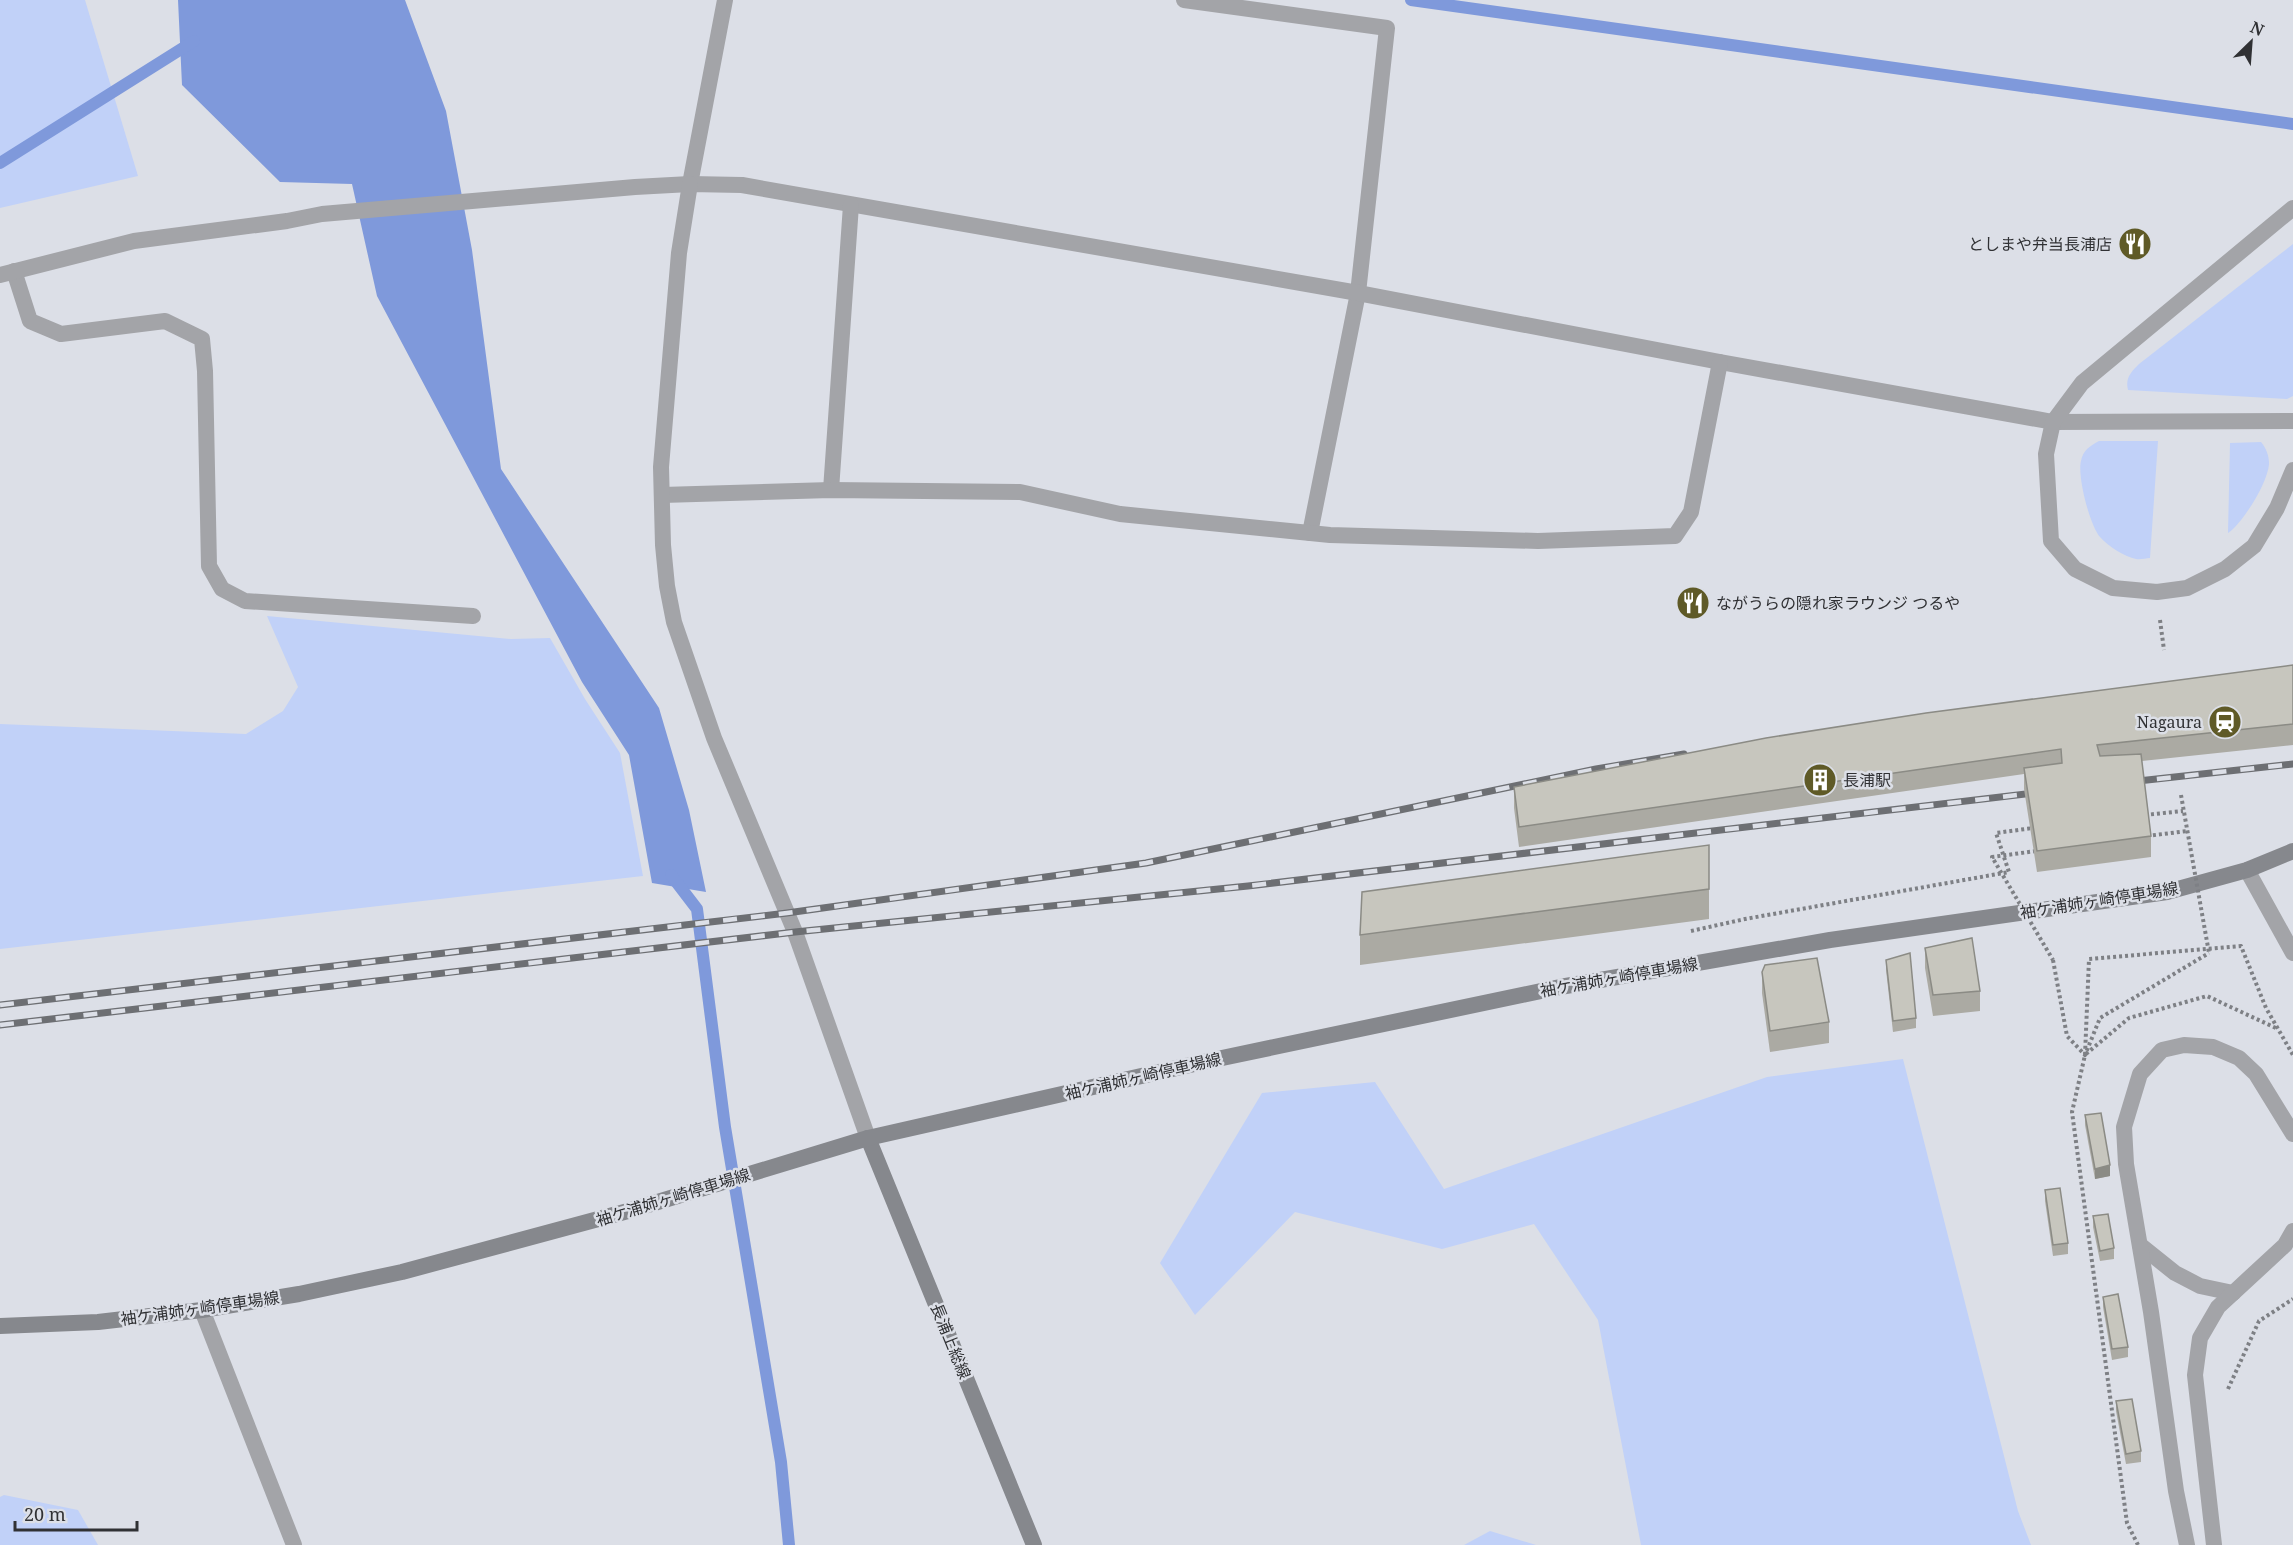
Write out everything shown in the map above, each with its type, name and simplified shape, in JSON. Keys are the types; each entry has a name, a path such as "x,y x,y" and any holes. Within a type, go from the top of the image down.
{"main road":[{"name":"袖ケ浦姉ヶ崎停車場線","path":"0,1326 98,1322 202,1310 299,1294 402,1272 628,1211 868,1137 1203,1062 1560,987 1830,940 2167,892 2247,870 2293,851"},
{"name":"長浦上総線","path":"868,1137 1034,1545"}],"street":[{"path":"724,0 679,253 661,467 663,545 667,586 674,622 714,738 795,932 868,1137"},
{"path":"1184,0 1387,28 1358,293 1310,533"},
{"path":"473,616 245,601 222,589 209,566 205,371 201,339 165,321 62,334 30,321 7,273 134,241 287,221 322,214 635,187 690,184 742,185 1358,293 2053,422 2293,420"},
{"path":"831,490 851,205"},
{"path":"2293,208 2082,383 2053,422 2046,454 2052,541 2075,569 2113,588 2157,592 2187,588 2225,569 2254,546 2277,508 2293,470"},
{"path":"662,495 831,490 1020,492 1120,514 1310,533 1538,541 1675,536 1691,512 1720,362"},
{"path":"2247,870 2293,953"},
{"path":"2187,1545 2176,1491 2126,1164 2124,1127 2140,1074 2162,1050 2184,1045 2213,1047 2239,1058 2256,1074 2293,1134"},
{"path":"2214,1545 2195,1375 2200,1338 2218,1307 2285,1245 2293,1231"},
{"path":"2140,1245 2175,1273 2200,1286 2233,1293"},
{"path":"202,1310 294,1545"}],"path":[{"path":"2038,851 1992,857 2053,960 2067,1036 2085,1055 2100,1018 2208,953 2181,795"},
{"path":"2136,816 2183,811"},
{"path":"1996,832 2043,827"},
{"path":"2141,837 2187,831"},
{"path":"2226,1394 2259,1321 2293,1299"}],"shaded area":[{"path":"0,0 85,0 138,176 0,208"},
{"path":"2293,244 2293,396 2287,399 2128,390 2128,379 2139,364"},
{"path":"2099,441 2158,441 2150,558 2136,559 2117,551 2100,537 2092,523 2080,468 2085,451"},
{"path":"2261,442 2267,452 2268,472 2247,512 2228,533 2230,443"},
{"path":"267,616 511,639 550,638 585,699 620,753 643,876 0,949 0,724 246,734 283,711 298,687"},
{"path":"1903,1059 2018,1511 2031,1545 1641,1545 1598,1320 1534,1224 1442,1249 1295,1212 1195,1315 1160,1263 1262,1093 1375,1082 1444,1189 1767,1077"},
{"path":"4,1495 78,1510 98,1545 0,1545 0,1497"},
{"path":"1490,1531 1536,1545 1464,1545"}],"water":[{"path":"178,0 405,0 446,111 472,250 501,469 659,708 689,810 706,892 652,883 629,755 582,682 377,296 352,184 280,182 182,85"}],"building":[{"name":"長浦駅","path":"2293,665 2293,724 2097,745 2100,756 2141,754 2151,836 2037,851 2024,768 2062,763 2061,749 1519,827 1514,787 1766,738 1926,713"},
{"path":"1709,845 1709,889 1360,935 1362,892"},
{"path":"1972,938 1980,991 1933,995 1925,948"},
{"path":"1910,953 1916,1018 1893,1021 1886,960"},
{"path":"1817,958 1829,1022 1770,1031 1762,972 1765,965"},
{"path":"2101,1113 2110,1165 2095,1169 2085,1115"},
{"path":"2060,1188 2068,1243 2053,1245 2045,1190"},
{"path":"2108,1214 2114,1248 2100,1251 2093,1216"},
{"path":"2118,1294 2128,1347 2112,1349 2103,1297"},
{"path":"2132,1399 2141,1451 2126,1454 2116,1401"}],"waterway":[{"path":"1411,0 2293,124"},
{"path":"0,163 194,41"},
{"path":"671,875 697,909 725,1127 781,1462 789,1545"}],"railway":[{"path":"0,1005 787,913 1146,863 1596,769 1684,754"},
{"path":"2129,782 2293,764"},
{"path":"0,1025 795,932 1248,886 2043,792"}],"place":[{"name":"としまや弁当長浦店","path":"2135,244"},
{"name":"ながうらの隠れ家ラウンジ つるや","path":"1693,603"},
{"name":"Nagaura","path":"2225,722"},
{"name":"長浦駅","path":"1820,780"}]}
